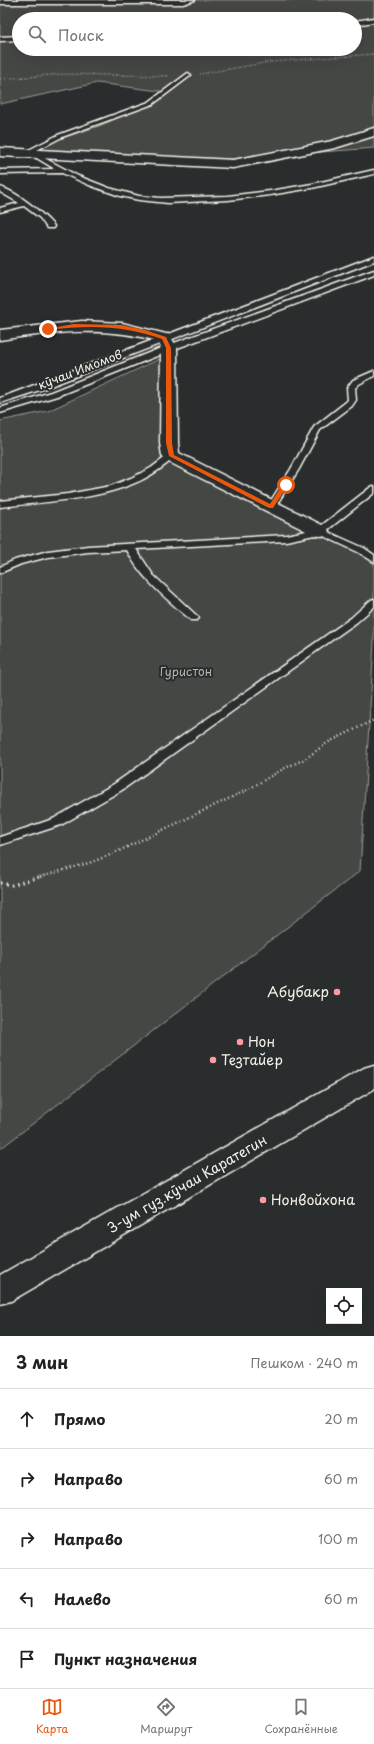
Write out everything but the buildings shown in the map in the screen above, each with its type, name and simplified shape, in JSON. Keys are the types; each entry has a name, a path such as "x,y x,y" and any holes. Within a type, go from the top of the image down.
{"street":[{"path":"0,152 233,164 328,146 374,132"},
{"path":"0,335 74,326 121,326 144,331 166,343 169,443 171,456 320,531"},
{"name":"3-ум гуз.кӯчаи Каратегин","path":"0,1291 374,1076"}],"lane":[{"path":"0,2 183,2 192,0"},
{"path":"362,22 374,20"},
{"path":"0,39 12,38"},
{"path":"28,154 60,136 151,103 188,75"},
{"path":"28,154 88,182 120,192 154,200 267,195 313,187 374,172"},
{"path":"0,172 62,171"},
{"path":"0,189 25,204 42,217 50,226"},
{"path":"0,210 25,204"},
{"path":"166,343 374,258"},
{"path":"166,343 374,272"},
{"name":"кӯчаи Имомов","path":"0,401 166,343"},
{"name":"кӯчаи Имомов","path":"0,412 54,394 166,343"},
{"path":"271,507 295,469 317,429 349,404 352,400 351,388 356,382 374,373"},
{"path":"0,504 109,488 147,474 164,463 171,456"},
{"path":"0,570 18,562 48,554 88,549 305,536 320,531 374,489"},
{"path":"320,531 361,550 374,559"},
{"path":"130,546 135,560 146,573 194,618"},
{"path":"0,841 57,822 118,787 354,620 374,602"}],"path":[{"path":"362,55 374,54"},
{"path":"0,79 36,75 81,74 188,75 306,58 340,56"},
{"path":"0,882 12,886 89,863 110,855 247,790 305,758 327,743 374,720"}],"green space":[{"path":"0,0 374,0 374,148 230,159 34,152 62,138 99,126 143,107 167,92 97,83 0,104"},
{"name":"Гуристон","path":"166,356 179,459 374,559 374,642 360,871 0,1149 0,421 48,411"}],"place":[{"name":"Абубакр","path":"337,992"},
{"name":"Нон","path":"240,1042"},
{"name":"Тезтайер","path":"213,1060"},
{"name":"Нонвойхона","path":"263,1200"}],"route":[{"path":"48,329 74,326 121,326 144,331 164,338 169,348 169,443 171,456 271,507 286,485"}]}
